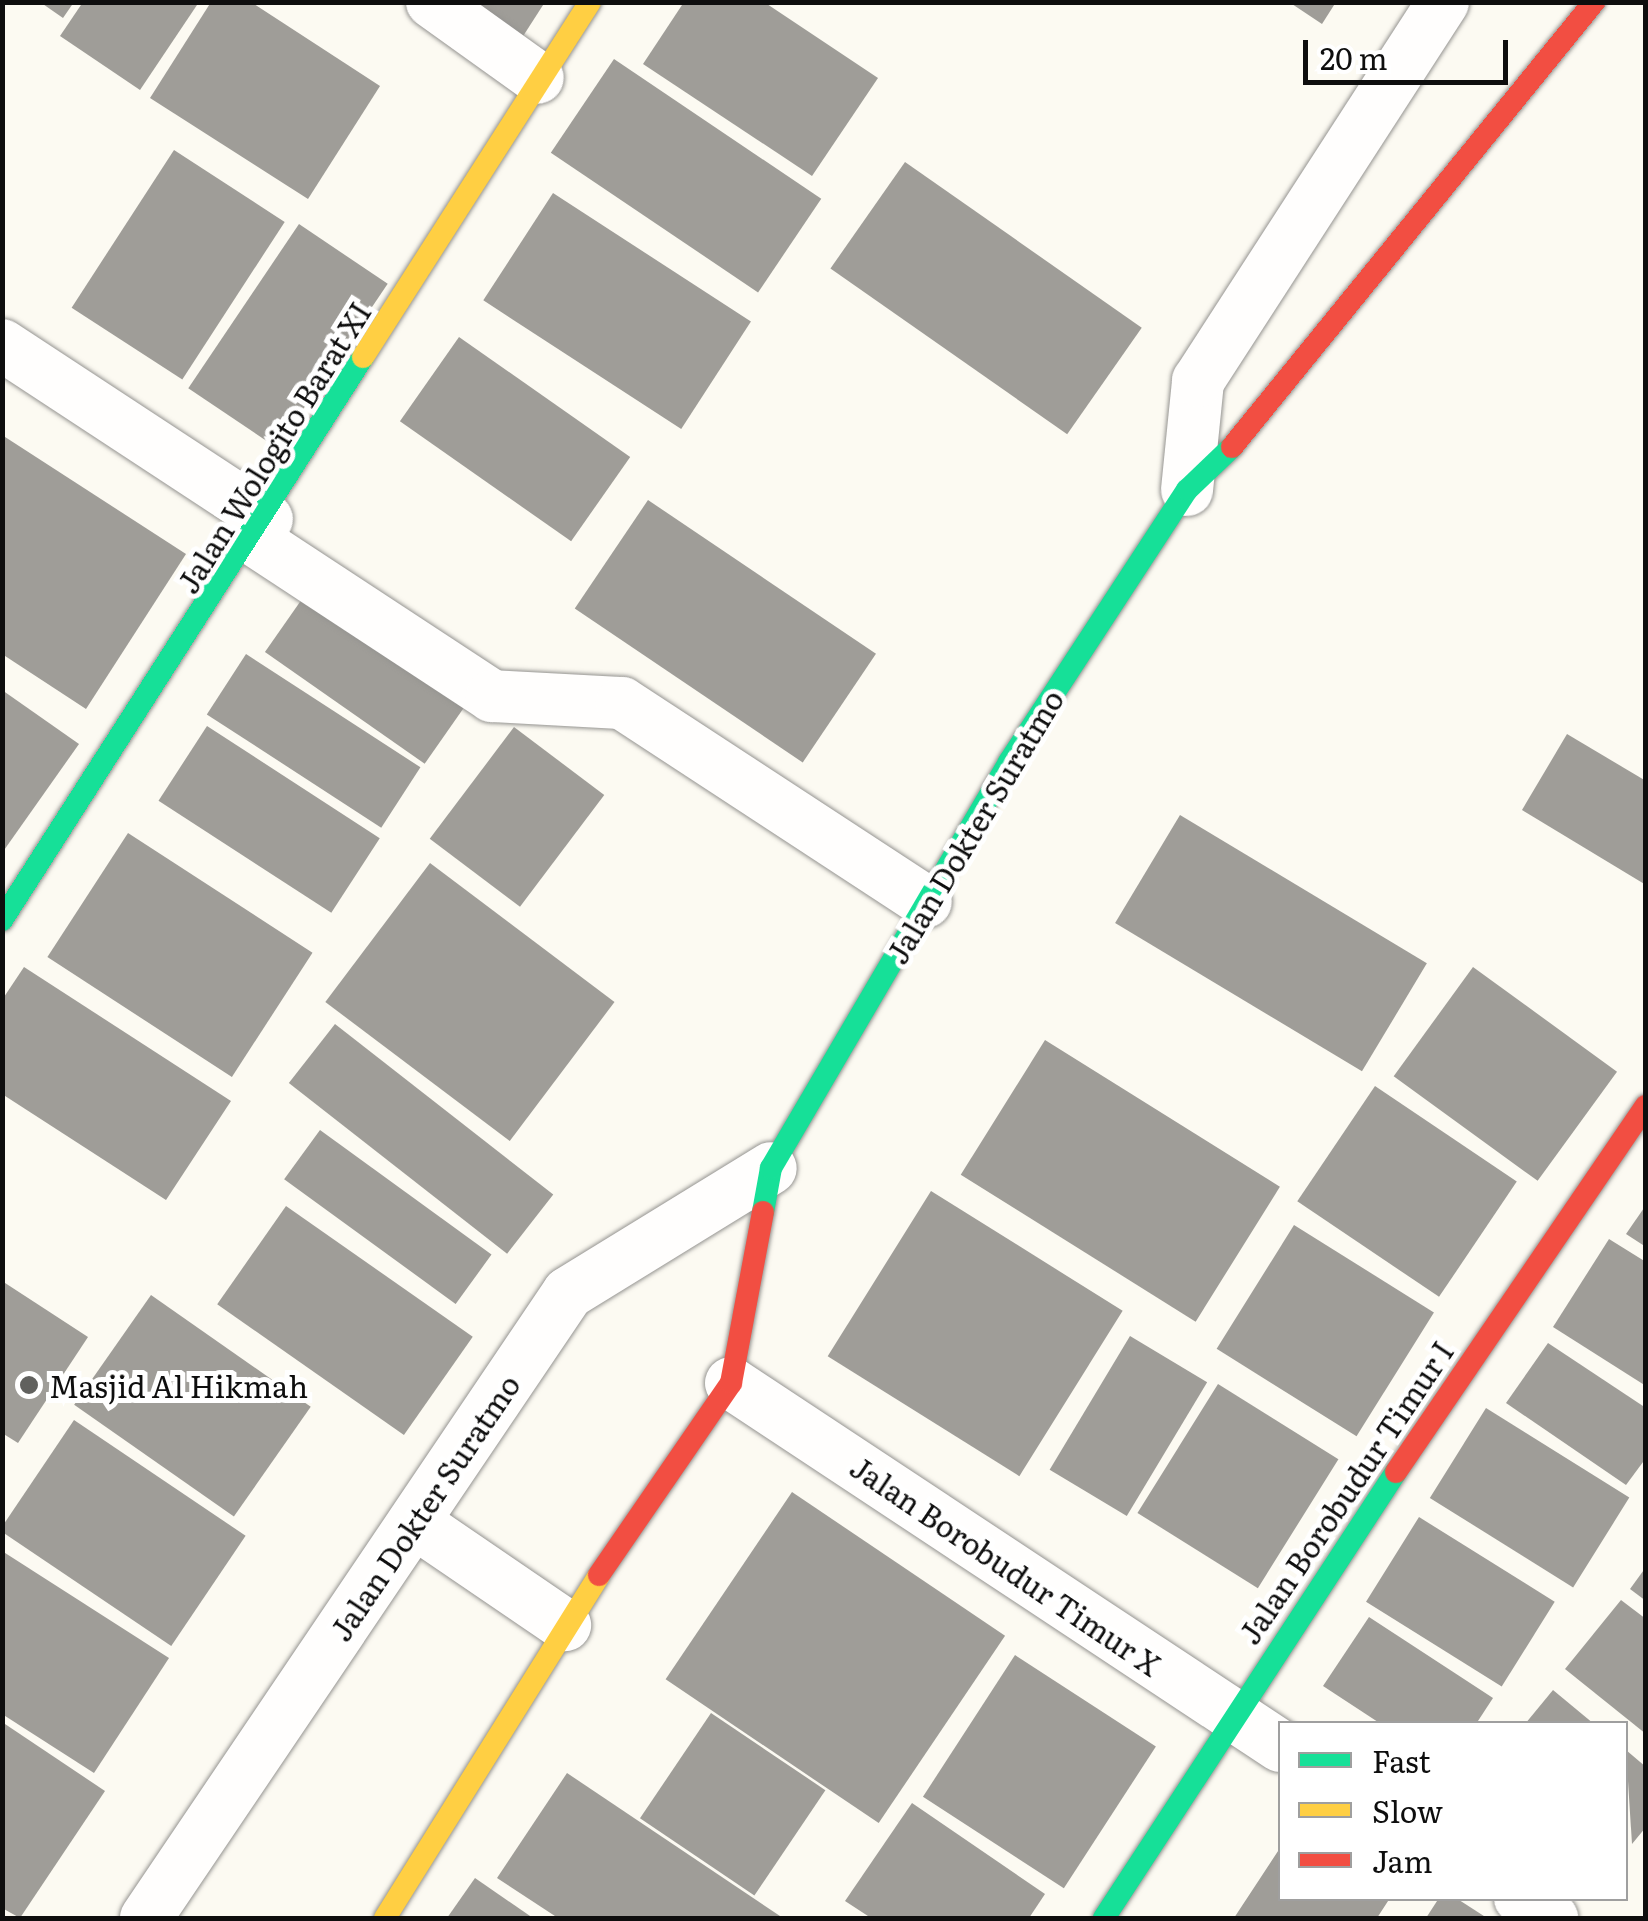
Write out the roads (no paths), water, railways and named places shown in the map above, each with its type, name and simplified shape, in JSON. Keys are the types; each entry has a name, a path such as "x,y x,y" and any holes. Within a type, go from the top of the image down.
{"street":[{"path":"432,2 538,78"},
{"name":"Jalan Wologito Barat XI","path":"2,920 260,529 538,78 590,2"},
{"name":"Jalan Dokter Suratmo","path":"1187,490 1198,381 1443,2"},
{"name":"Jalan Dokter Suratmo","path":"385,1918 565,1625 732,1383 771,1168 926,902 1187,490 1274,404 1594,2"},
{"path":"2,345 492,696 622,703 926,902"},
{"name":"Jalan Borobudur Timur I","path":"1104,1918 1231,1714 1646,1106"},
{"name":"Jalan Dokter Suratmo","path":"146,1918 568,1293 771,1168"},
{"name":"Jalan Borobudur Timur X","path":"732,1383 1278,1745"},
{"path":"414,1522 565,1625"},
{"path":"1525,1901 1552,1918"}],"place":[{"name":"Masjid Al Hikmah","path":"29,1385"}]}
